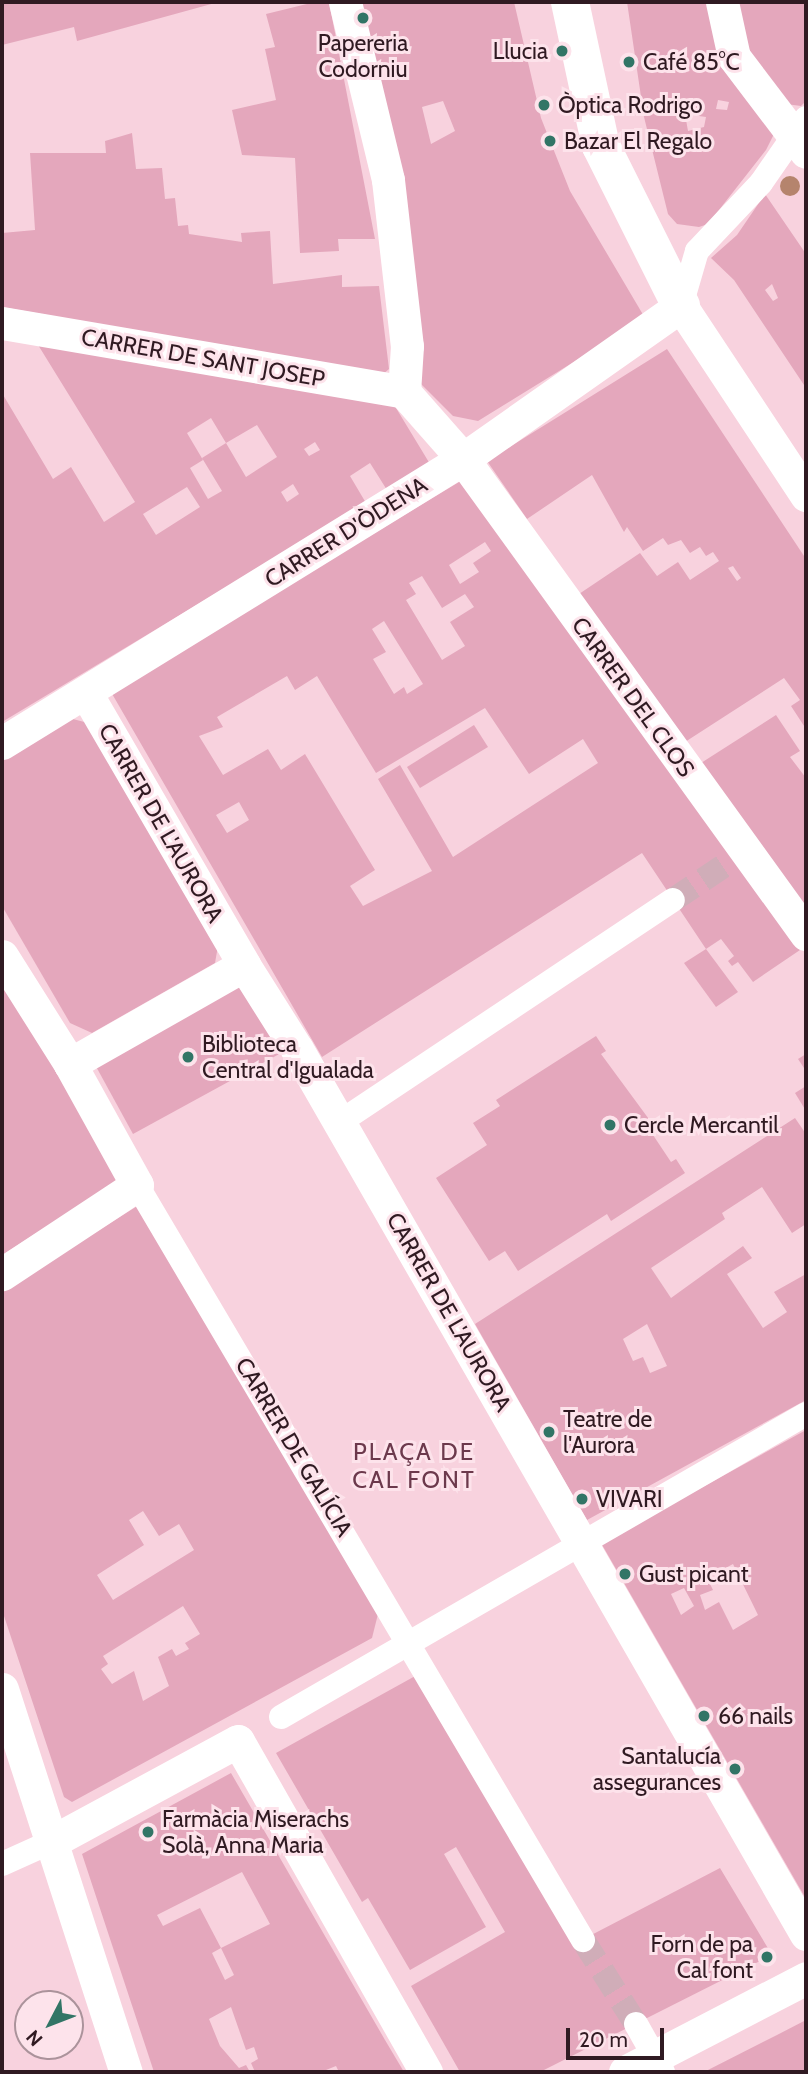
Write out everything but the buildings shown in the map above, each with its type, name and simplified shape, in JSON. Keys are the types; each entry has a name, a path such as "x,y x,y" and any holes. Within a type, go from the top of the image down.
{"street":[{"path":"345,2 388,180 407,346 404,392"},
{"path":"570,2 601,146 681,306 806,495"},
{"path":"681,306 697,251 761,183 801,134 734,57 722,2"},
{"name":"CARRER D'ÒDENA","path":"2,743 463,459 681,306"},
{"name":"CARRER DE SANT JOSEP","path":"2,323 404,392"},
{"name":"CARRER DEL CLOS","path":"404,392 463,459 740,856 806,934"},
{"name":"CARRER DE L'AURORA","path":"86,693 244,965 340,1122 806,1934"},
{"path":"340,1122 673,900"},
{"name":"CARRER DE GALÍCIA","path":"2,956 70,1064 137,1185 583,1940"},
{"path":"70,1064 244,965"},
{"path":"2,1274 137,1185"},
{"path":"281,1717 407,1646 581,1541 806,1414"},
{"path":"2,1689 126,2072"},
{"path":"2,1864 52,1841 238,1741 426,2072"},
{"path":"625,2072 659,2065 806,1978"},
{"path":"636,2024 659,2065"}],"tunnel":[{"path":"673,900 734,859"},
{"path":"583,1940 636,2024"}],"place":[{"name":"Papereria Codorniu","path":"363,18"},
{"name":"Llucia","path":"562,51"},
{"name":"Café 85°C","path":"629,62"},
{"name":"Òptica Rodrigo","path":"544,105"},
{"name":"Bazar El Regalo","path":"550,141"},
{"name":"Biblioteca Central d'Igualada","path":"188,1057"},
{"name":"Cercle Mercantil","path":"610,1125"},
{"name":"Teatre de l'Aurora","path":"549,1432"},
{"name":"VIVARI","path":"582,1499"},
{"name":"Gust picant","path":"625,1574"},
{"name":"66 nails","path":"704,1716"},
{"name":"Santalucía assegurances","path":"735,1769"},
{"name":"Farmàcia Miserachs Solà, Anna Maria","path":"148,1832"},
{"name":"Forn de pa Cal font","path":"767,1957"}],"district":[{"name":"PLAÇA DE CAL FONT","path":"414,1466"}]}
